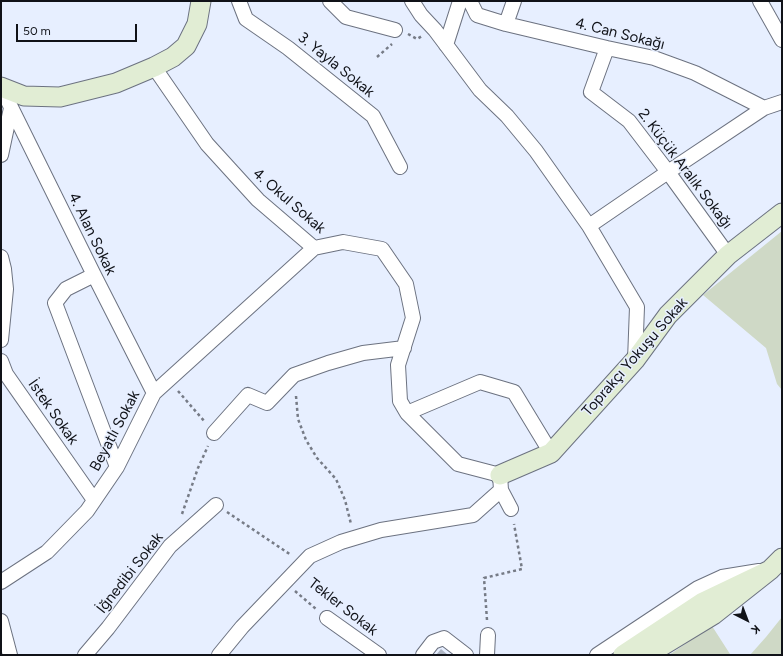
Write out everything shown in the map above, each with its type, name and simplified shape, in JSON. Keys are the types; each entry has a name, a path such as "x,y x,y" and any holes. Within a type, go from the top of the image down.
{"main road":[{"path":"1,88 24,96 60,97 116,83 154,67 173,57 186,46 197,24 200,1"},
{"name":"Toprakçı Yokuşu Sokak","path":"500,482 551,453 635,360 668,315 728,255 782,213"},
{"path":"623,655 703,602 776,564"},
{"path":"647,655 712,616 776,564"}],"street":[{"name":"3. Yayla Sokak","path":"239,1 246,19 288,48 372,116 400,167"},
{"path":"330,1 346,17 395,30"},
{"path":"412,1 420,15 435,30 480,90 507,116 536,151 589,226 636,307 635,360"},
{"path":"446,45 460,1"},
{"name":"4. Can Sokağı","path":"470,1 477,15 506,24 654,58 695,73 764,108"},
{"path":"506,24 514,1"},
{"path":"760,1 782,40"},
{"name":"2. Küçük Aralık Sokağı","path":"607,48 591,92 629,121 728,255"},
{"name":"4. Okul Sokak","path":"154,67 207,144 258,200 314,248 343,242 382,249 406,284 413,318 398,365 400,401 407,413 458,464 500,482"},
{"name":"4. Alan Sokak","path":"1,88 154,393"},
{"path":"589,226 764,108 782,102"},
{"path":"1,155 11,108"},
{"name":"Beyatlı Sokak","path":"1,582 47,552 87,511 117,467 154,393 314,248"},
{"path":"1,257 6,289 1,340"},
{"path":"94,275 66,288 55,303 117,467"},
{"path":"214,433 248,395 267,402 294,375 363,353 404,348"},
{"name":"İstek Sokak","path":"1,361 6,374 94,500"},
{"path":"407,413 480,382 514,392 551,453"},
{"path":"219,655 242,627 310,556 341,542 381,530 473,515 500,482 512,509"},
{"name":"İğnedibi Sokak","path":"84,655 108,628 170,546 216,505"},
{"path":"597,655 698,588 722,577 776,564"},
{"name":"Tekler Sokak","path":"327,618 379,655"},
{"path":"1,621 10,655"},
{"path":"488,635 488,655"},
{"path":"423,655 433,642 444,638 466,655"}],"path":[{"path":"294,375 298,419 306,440 317,458 336,479 345,500 354,538"},
{"path":"168,380 214,433 198,468 180,519"},
{"path":"216,505 303,563"},
{"path":"488,635 484,578 522,569 512,509"},
{"name":"Tekler Sokak","path":"290,587 327,618"}],"green space":[{"path":"782,231 782,390 777,384 766,348 703,295"},
{"path":"782,617 782,655 750,655 766,637"},
{"path":"712,626 730,654 729,655 669,655"}],"building":[{"path":"441,649 448,655 436,655"}]}
